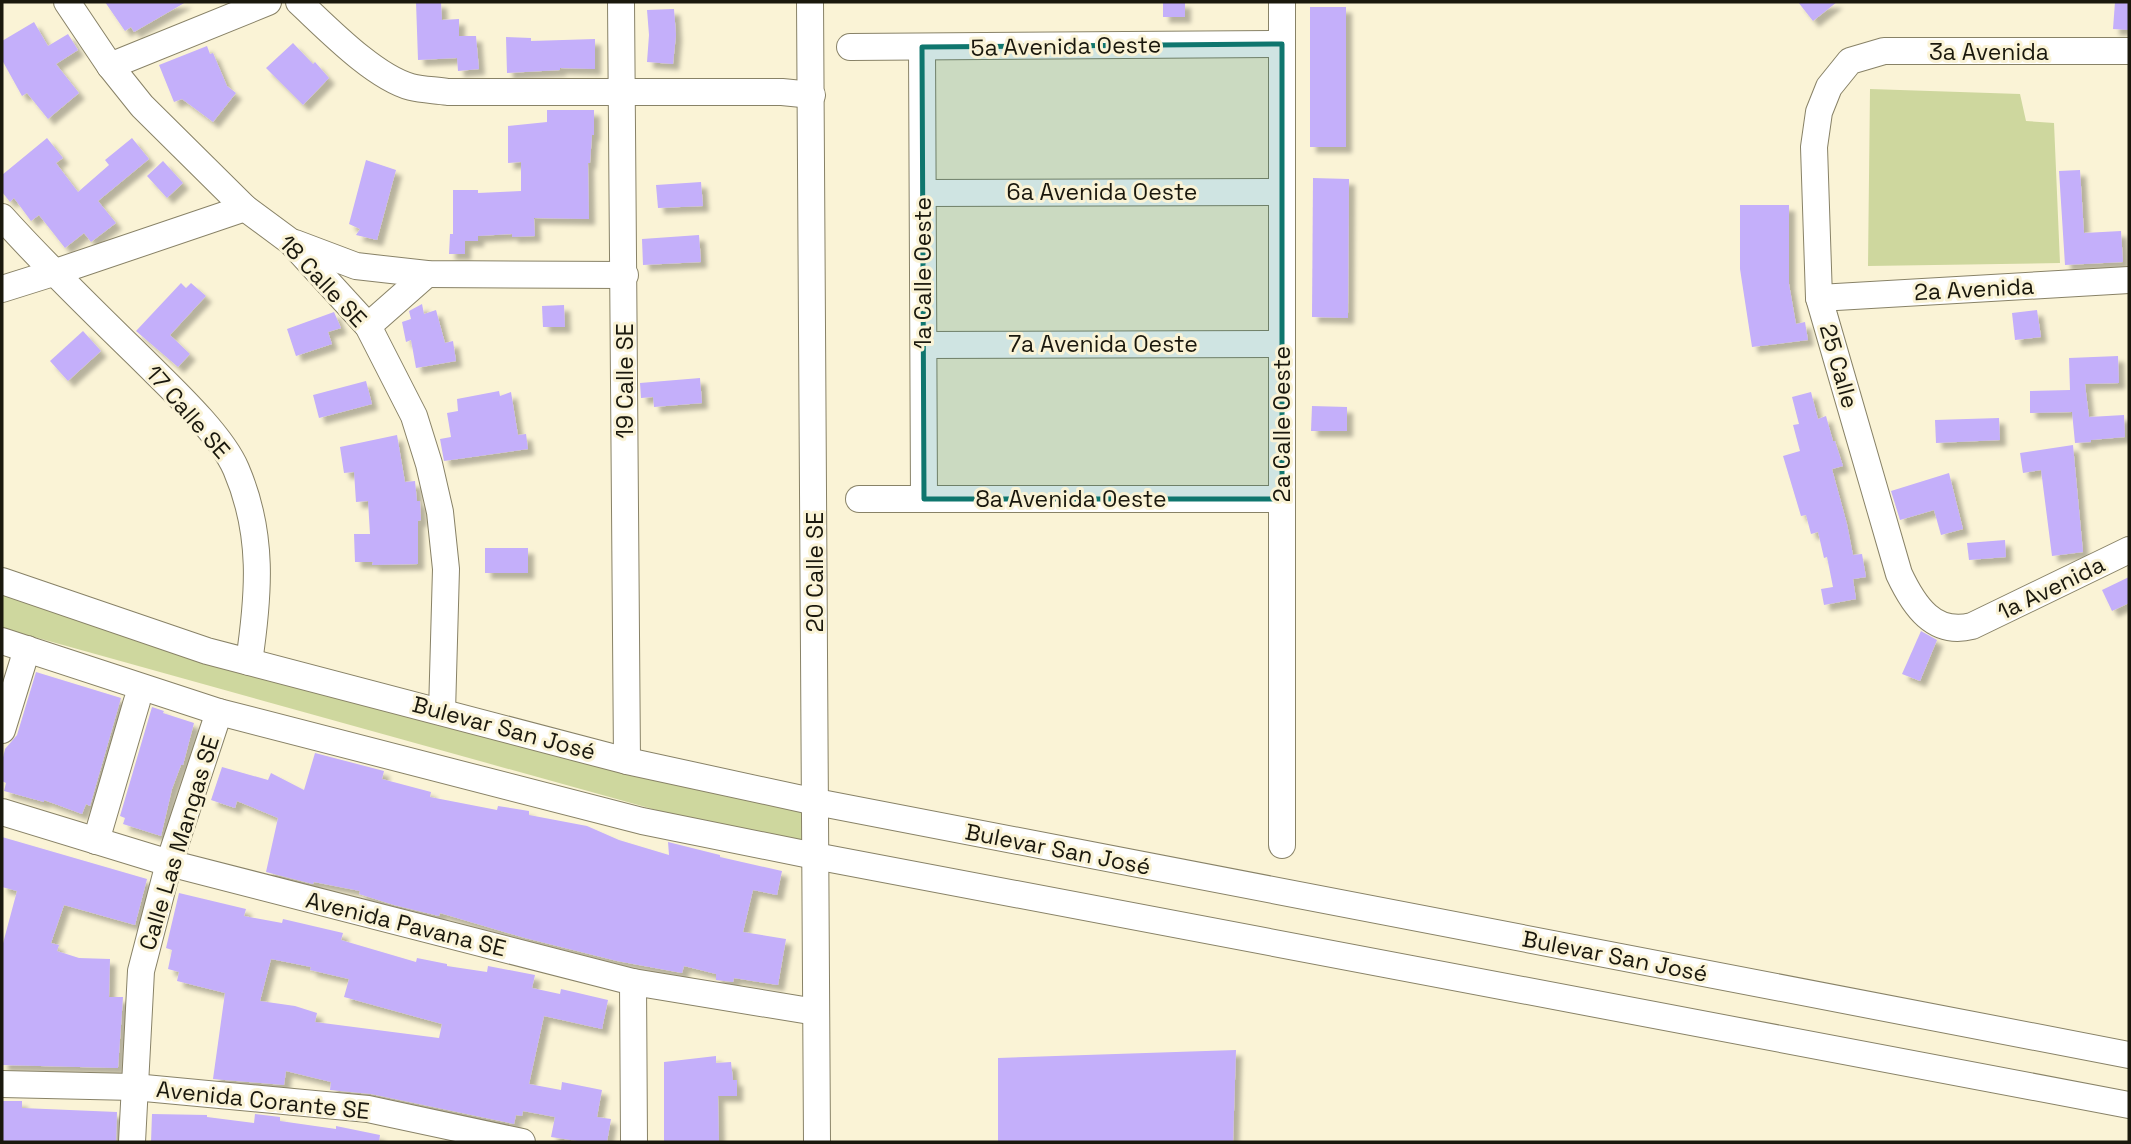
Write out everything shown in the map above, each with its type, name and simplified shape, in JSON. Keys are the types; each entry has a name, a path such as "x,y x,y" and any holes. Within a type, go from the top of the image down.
{"street":[{"name":"18 Calle SE","path":"67,2 110,66 142,106 245,208 291,242 368,326 414,416 440,512 446,569 442,712"},
{"path":"110,66 268,2"},
{"path":"299,2 347,47 376,69 409,87 449,92 782,92 812,95"},
{"name":"19 Calle SE","path":"621,2 627,761"},
{"name":"20 Calle SE","path":"810,2 817,1142"},
{"name":"2a Calle Oeste","path":"1282,2 1282,845"},
{"name":"5a Avenida Oeste","path":"850,47 1282,44"},
{"name":"1a Calle Oeste","path":"922,47 924,499"},
{"name":"3a Avenida","path":"1850,61 1884,51 2129,51"},
{"name":"25 Calle","path":"1850,61 1829,87 1819,112 1814,148 1819,298 1909,596 1940,626 1957,630 1972,626"},
{"name":"6a Avenida Oeste","path":"923,193 1282,192"},
{"path":"2,289 245,208"},
{"name":"17 Calle SE","path":"2,217 53,274 182,398 235,467 249,507 259,564 249,662"},
{"path":"291,242 356,266 428,274 625,275"},
{"path":"368,326 428,274"},
{"name":"2a Avenida","path":"1819,298 2129,280"},
{"name":"7a Avenida Oeste","path":"923,345 1282,344"},
{"name":"8a Avenida Oeste","path":"859,499 1282,499"},
{"name":"1a Avenida","path":"1972,626 2129,550"},
{"name":"Bulevar San José","path":"2,581 207,651 627,761 816,802 2129,1055"},
{"path":"2,730 14,645 219,712 642,821 2129,1105"},
{"path":"96,841 137,701"},
{"name":"Calle Las Mangas SE","path":"132,1142 141,971 169,863 219,712"},
{"name":"Avenida Pavana SE","path":"2,812 169,863 633,982 816,1012"},
{"path":"633,982 634,1142"},
{"name":"Avenida Corante SE","path":"2,1084 134,1087 369,1109 522,1142"}],"highlighted area":[{"path":"1282,44 1282,499 924,499 922,47"}],"green space":[{"path":"1870,89 2020,94 2026,121 2054,123 2060,263 1868,266"},
{"path":"2,578 211,643 814,804 814,854 2,628"}],"building":[{"path":"105,2 186,2 134,32 131,27 125,31"},
{"path":"416,2 441,2 442,20 459,19 459,36 476,36 479,69 458,71 457,58 418,60"},
{"path":"1163,2 1185,2 1185,17 1163,17"},
{"path":"1798,2 1837,2 1813,21"},
{"path":"2115,2 2129,2 2129,30 2113,29"},
{"path":"1310,7 1346,7 1346,147 1310,147"},
{"path":"674,9 676,35 673,64 647,62 647,10"},
{"path":"34,22 48,46 68,34 78,50 56,64 79,93 48,119 27,93 22,96 2,60 2,41"},
{"path":"506,37 531,38 531,41 595,39 595,69 560,68 507,73"},
{"path":"293,43 329,78 303,105 266,68"},
{"path":"207,46 210,54 213,53 227,86 236,93 213,122 182,99 174,102 159,65"},
{"path":"547,110 594,110 594,135 588,163 589,219 534,218 535,236 478,236 478,241 465,241 465,254 449,254 450,234 453,234 453,190 478,190 478,193 521,191 521,162 508,163 508,126 547,122"},
{"path":"47,138 63,158 56,163 78,192 109,165 105,160 132,138 149,159 98,201 116,223 91,242 84,233 65,248 39,215 31,221 14,198 10,202 2,192 2,175"},
{"path":"366,160 396,170 377,240 356,235 360,229 349,224"},
{"path":"163,161 183,183 167,198 147,176"},
{"path":"2080,170 2084,233 2121,231 2123,262 2065,265 2059,171"},
{"path":"1313,178 1349,179 1348,318 1312,317"},
{"path":"701,182 703,206 658,208 656,185"},
{"path":"1740,205 1789,205 1789,284 1796,324 1805,322 1808,340 1752,347 1740,269"},
{"path":"699,235 701,262 643,265 642,239"},
{"path":"181,283 186,288 191,283 206,296 170,335 190,354 178,367 136,331"},
{"path":"422,304 424,314 436,310 445,343 453,341 456,361 416,368 411,340 406,342 402,322 411,319 409,311"},
{"path":"564,305 565,327 543,327 542,306"},
{"path":"2037,310 2041,337 2015,340 2012,313"},
{"path":"334,312 341,328 328,332 332,344 296,356 287,329"},
{"path":"83,331 101,351 68,381 50,361"},
{"path":"2118,356 2119,383 2085,384 2089,417 2124,415 2125,437 2075,443 2072,412 2030,413 2030,391 2070,390 2069,358"},
{"path":"700,378 702,403 654,407 653,397 641,398 640,383"},
{"path":"366,381 372,404 319,418 313,395"},
{"path":"499,391 500,396 511,392 518,435 526,434 528,449 444,461 440,439 451,437 447,413 458,411 457,399"},
{"path":"1811,392 1818,419 1826,416 1843,466 1832,469 1853,555 1862,554 1866,577 1853,579 1856,599 1824,605 1821,589 1833,587 1827,557 1824,558 1818,532 1811,534 1806,515 1801,516 1783,456 1800,451 1793,425 1799,424 1792,397"},
{"path":"1312,406 1347,407 1347,431 1311,431"},
{"path":"1999,418 2000,440 1936,443 1935,420"},
{"path":"397,435 405,482 415,481 417,501 420,501 418,564 372,565 373,562 355,562 354,534 370,534 368,501 356,502 354,472 344,473 340,447"},
{"path":"2073,445 2083,552 2052,556 2041,470 2023,473 2020,453"},
{"path":"1949,473 1963,529 1941,535 1934,510 1900,520 1891,491"},
{"path":"2005,540 2006,557 1969,560 1967,543"},
{"path":"485,548 528,548 528,573 485,573"},
{"path":"2129,577 2129,603 2112,611 2102,590"},
{"path":"1921,631 1937,640 1920,681 1902,674"},
{"path":"36,672 121,698 90,806 86,804 82,814 44,800 4,791 6,783 2,781 2,762 5,749 17,735"},
{"path":"152,707 194,723 183,765 172,789 161,836 123,824 125,818 120,816"},
{"path":"315,753 384,771 382,779 431,792 430,797 497,810 498,806 529,811 529,815 587,826 619,840 669,855 668,842 782,871 777,895 753,890 743,932 786,939 778,985 734,978 733,982 716,980 716,974 684,966 682,973 617,961 440,913 439,916 394,905 359,894 360,891 314,882 313,884 266,872 278,818 237,801 235,808 211,800 222,767 268,780 271,773 304,790"},
{"path":"2,837 147,879 135,925 64,905 51,943 59,945 57,951 79,958 110,959 109,997 123,997 118,1068 2,1065 2,947 17,891 2,887"},
{"path":"179,893 246,909 244,916 282,923 283,919 343,933 341,940 416,962 417,958 487,972 488,966 535,975 532,988 560,994 561,989 608,1000 602,1029 544,1016 529,1084 561,1090 562,1082 602,1090 597,1117 611,1119 607,1142 551,1137 555,1117 523,1111 522,1116 516,1115 514,1124 371,1094 330,1090 331,1082 286,1071 284,1085 213,1079 225,993 177,981 179,972 168,969 172,950 166,948","holes":["271,959 311,967 310,970 349,979 344,997 442,1024 439,1038 315,1022 317,1013 295,1006 260,1001"]},
{"path":"1236,1050 1233,1142 998,1142 998,1058"},
{"path":"716,1056 716,1063 731,1062 733,1080 737,1080 737,1096 718,1096 719,1142 664,1142 664,1062"},
{"path":"3,1101 22,1101 22,1108 117,1112 116,1142 3,1142"},
{"path":"152,1114 207,1115 254,1123 255,1114 280,1117 280,1121 336,1129 336,1126 380,1135 379,1142 151,1142"}]}
